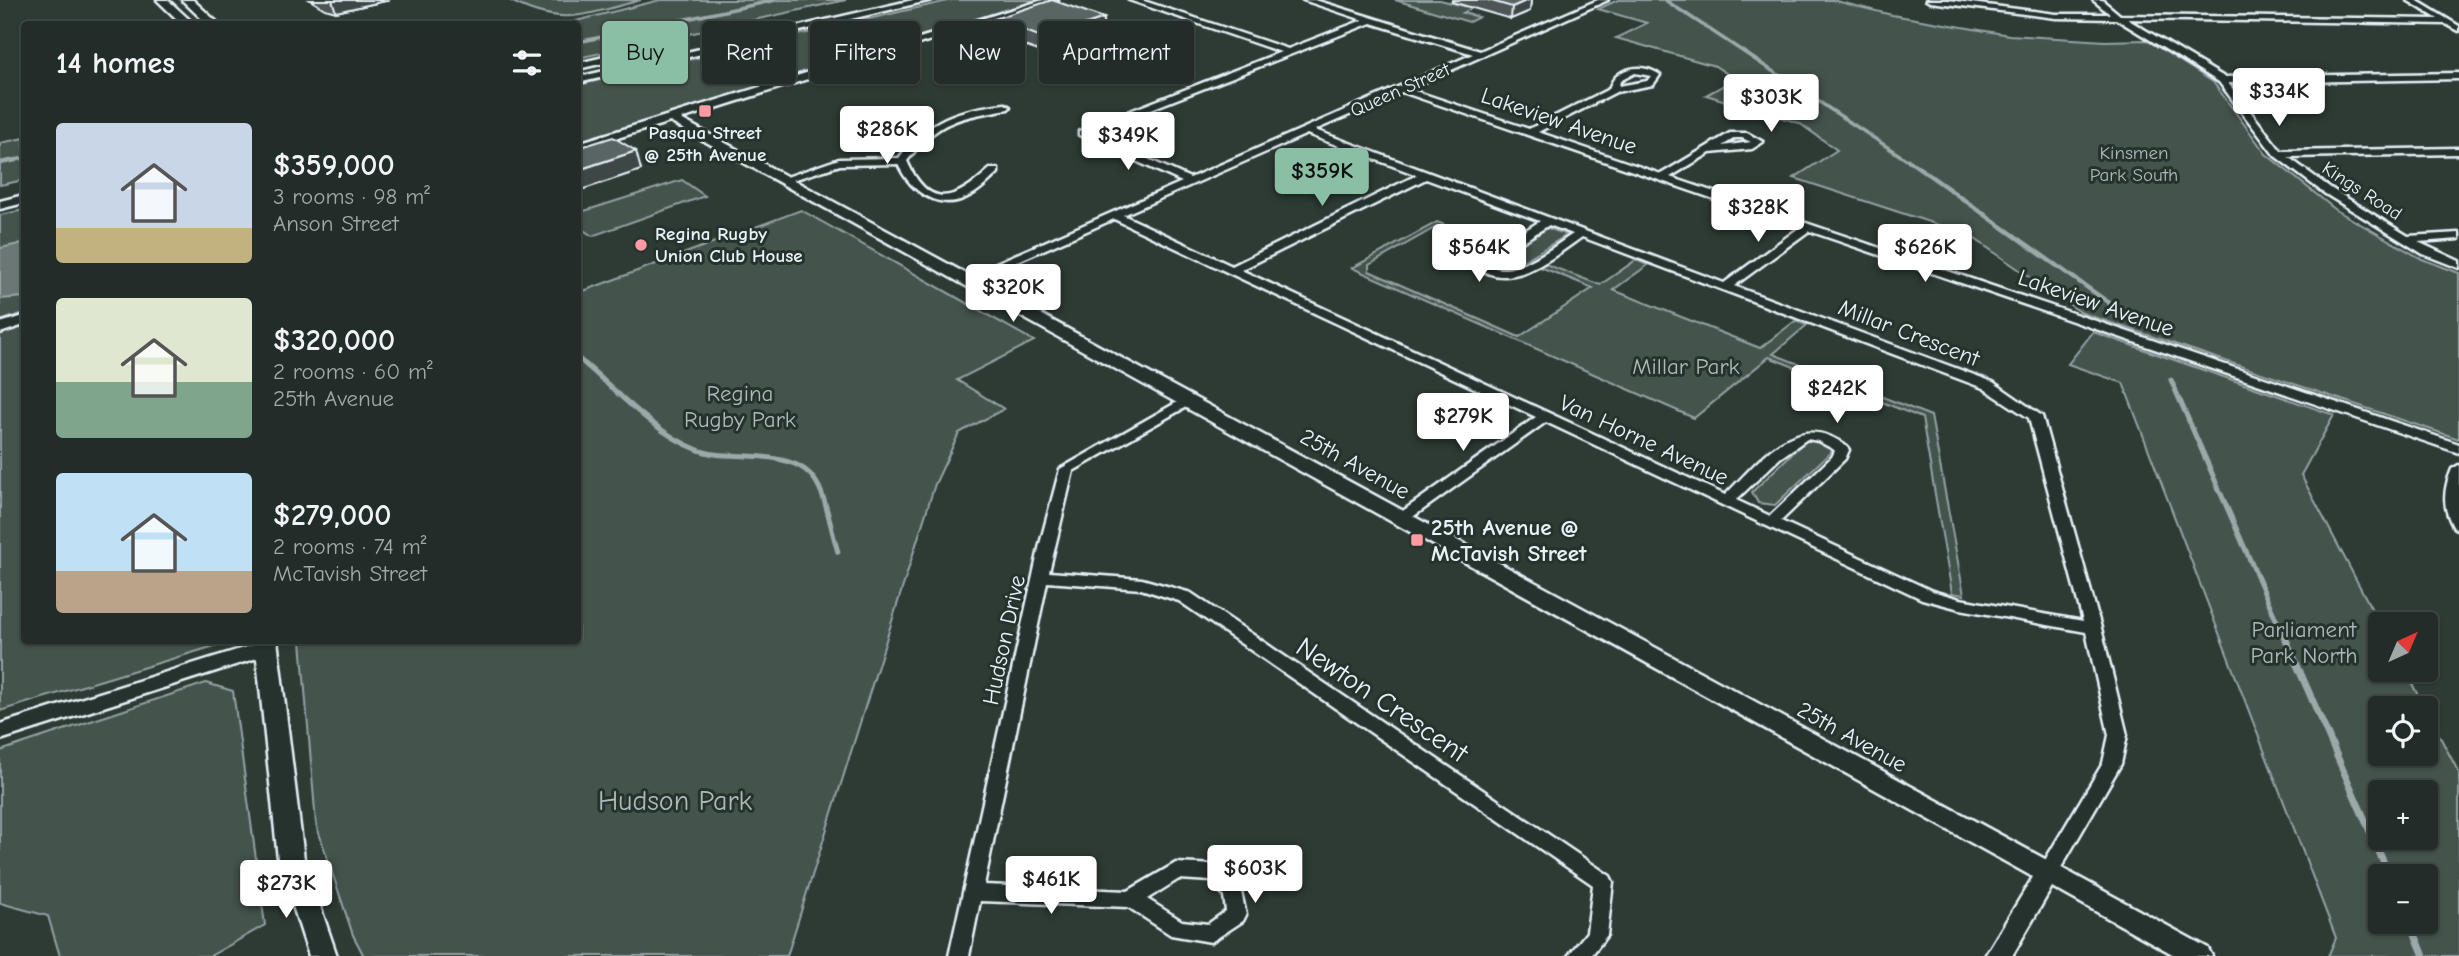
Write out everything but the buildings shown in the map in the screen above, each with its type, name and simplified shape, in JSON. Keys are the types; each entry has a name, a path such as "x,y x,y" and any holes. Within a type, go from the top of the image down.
{"main road":[{"path":"162,0 185,21"},
{"path":"187,0 211,21"},
{"path":"581,65 875,0"},
{"path":"581,79 927,0"},
{"path":"0,192 21,187"},
{"path":"0,207 21,202"},
{"path":"266,644 291,859 323,956"}],"street":[{"path":"581,147 1053,0"},
{"path":"1133,0 1287,52"},
{"path":"1307,0 1480,54"},
{"name":"Queen Street","path":"966,280 1604,0"},
{"path":"1930,0 2056,16 2447,22"},
{"name":"Kings Road","path":"2097,0 2119,18 2221,80 2278,154 2328,191 2404,239 2459,265"},
{"path":"2411,0 2459,29"},
{"path":"1191,182 1082,133 1371,20"},
{"path":"2221,80 2459,76"},
{"name":"Lakeview Avenue","path":"1401,89 2459,449"},
{"path":"1529,133 1614,90"},
{"path":"902,161 917,139 934,126 964,113 1005,107"},
{"name":"25th Avenue","path":"671,118 2199,956"},
{"name":"Millar Crescent","path":"1308,131 1988,386 2035,416 2094,628 2118,735 2112,764 2048,873"},
{"path":"1661,178 1709,150"},
{"path":"2278,154 2459,151"},
{"path":"902,161 908,179 918,189 940,199 967,194 994,171"},
{"path":"783,180 839,163 902,161"},
{"path":"1231,271 1426,175"},
{"name":"Van Horne Avenue","path":"1114,215 1927,595 1960,604 2094,628"},
{"path":"1549,220 1480,264 1494,272 1516,273 1582,232"},
{"path":"1727,286 1808,227"},
{"path":"2404,239 2459,236"},
{"path":"0,328 21,321"},
{"name":"Hudson Drive","path":"959,956 1040,576 1067,469 1188,400"},
{"path":"1402,518 1545,417"},
{"path":"1727,501 1794,439 1810,435 1834,443 1842,450 1838,459 1772,522"},
{"path":"2459,469 2449,489 2454,517 2459,525"},
{"name":"Newton Crescent","path":"1040,576 1142,584 1185,597 1603,881 1597,935 1578,956"},
{"path":"0,732 266,644"},
{"path":"974,893 1131,899 1178,929 1211,933 1236,915 1233,892 1216,873 1176,871 1131,899"},
{"path":"1997,956 2048,873"}],"green space":[{"path":"509,0 641,0 589,14 560,16 528,9"},
{"path":"660,0 846,0 749,21 702,21 702,31 688,34 688,21 602,21 602,53 581,57 581,21 576,21"},
{"path":"952,0 1038,0 970,21 934,21 934,32 920,36 920,21 860,21"},
{"path":"1395,0 1440,0 1472,8 1463,13 1479,17 1469,22"},
{"name":"Kinsmen Park South","path":"1618,0 1832,0 1892,15 2009,35 2105,41 2147,40 2213,82 2266,154 2336,210 2422,259 2459,273 2459,439 2082,313 1969,235 1794,178 1837,150 1799,123 1706,95 1735,79 1715,66 1616,38 1647,23 1598,9"},
{"path":"810,32 810,70 796,75 796,35"},
{"path":"702,57 702,84 766,84 581,141 581,84 602,80 602,84 688,84 688,60"},
{"path":"21,139 21,181 0,185 0,143"},
{"path":"682,180 705,196 592,236 581,228 581,212"},
{"path":"801,210 1034,341 957,380 1004,409 959,433 935,484 787,956 364,956 353,935 316,824 301,644 581,644 581,292"},
{"path":"21,211 21,314 0,321 0,215"},
{"name":"Millar Park","path":"1437,222 1495,245 1491,247 1438,226 1369,265 1369,271 1519,337 1593,288 1538,266 1543,263 1600,285 1636,260 1648,265 1613,290 1760,348 1795,321 1807,325 1773,354 1931,416 1964,595 1952,593 1922,418 1769,357 1694,418 1352,268"},
{"path":"1548,228 1567,235 1508,270 1498,270 1489,264"},
{"path":"21,328 21,644 221,644 0,711 0,334"},
{"name":"Parliament Park North","path":"2093,332 2334,415 2301,475 2373,612 2368,612 2368,682 2411,682 2418,696 2368,696 2368,766 2438,766 2438,733 2459,773 2459,956 2328,956 2336,938 2123,383 2068,364"},
{"path":"1813,438 1831,446 1833,450 1775,505 1758,503 1752,492 1807,439"},
{"path":"206,683 233,691 265,925 210,956 60,956 48,916 0,903 0,751"}],"shaded area":[{"path":"21,244 21,297 0,299 0,248"}],"waterway":[{"path":"581,41 776,0"},
{"path":"1665,0 1910,162"},
{"path":"14,160 21,159"},
{"path":"0,163 14,160"},
{"path":"7,162 14,160"},
{"path":"1908,160 2140,325"},
{"path":"581,361 587,366"},
{"path":"585,364 638,411 681,442 708,453 774,458 793,463 807,471 822,495 838,552"},
{"path":"2171,380 2279,626"},
{"path":"2279,624 2384,864"},
{"path":"2415,934 2424,956"}],"place":[{"name":"Pasqua Street @ 25th Avenue","path":"705,111"},
{"name":"Regina Rugby Union Club House","path":"641,245"},
{"name":"25th Avenue @ McTavish Street","path":"1417,540"}],"park label":[{"name":"Regina Rugby Park","path":"740,406"},
{"name":"Hudson Park","path":"675,801"}]}
